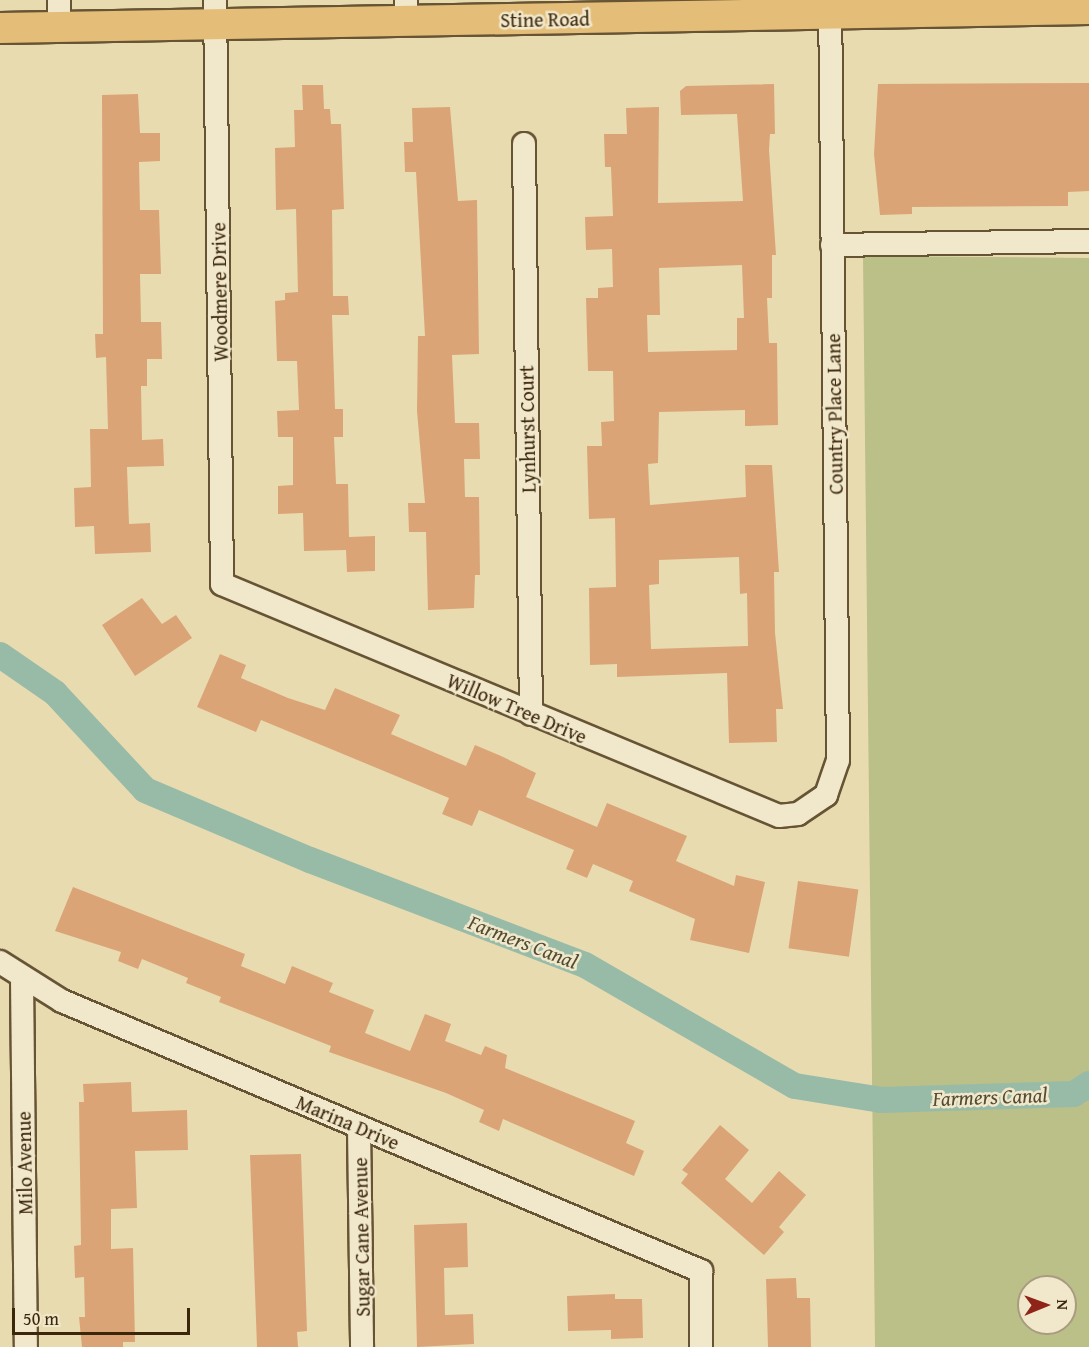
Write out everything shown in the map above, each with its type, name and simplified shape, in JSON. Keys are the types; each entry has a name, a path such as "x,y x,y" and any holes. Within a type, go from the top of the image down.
{"main road":[{"name":"Stine Road","path":"0,28 59,13 990,5 1089,9"}],"street":[{"name":"Country Place Lane","path":"814,807 835,778 838,760 830,7"},
{"name":"Woodmere Drive","path":"215,12 222,584"},
{"name":"Lynhurst Court","path":"524,144 531,714"},
{"path":"832,245 1089,241"},
{"name":"Willow Tree Drive","path":"222,584 761,812 788,815 814,807"},
{"name":"Marina Drive","path":"0,962 22,978 62,1001 700,1271 701,1347"},
{"name":"Milo Avenue","path":"22,978 26,1347"},
{"name":"Sugar Cane Avenue","path":"359,1127 362,1347"}],"green space":[{"path":"863,256 1089,258 1089,1347 875,1347"}],"building":[{"path":"1089,83 1089,191 1068,192 1068,206 912,207 912,214 880,215 874,154 878,84"},
{"path":"774,84 775,134 770,134 769,150 776,255 772,255 772,298 767,298 769,343 777,343 778,425 745,426 745,410 659,412 658,463 648,464 650,505 746,497 745,465 772,465 779,572 774,572 775,633 783,709 776,709 777,742 729,743 727,673 617,677 617,664 590,665 589,588 616,587 615,518 589,519 587,446 602,446 601,422 614,421 613,371 588,371 586,298 598,298 598,288 613,287 612,249 586,250 585,217 613,216 611,167 605,167 604,134 627,134 626,108 659,107 658,203 743,201 737,114 681,115 680,91 686,86","holes":["742,265 744,318 737,318 737,350 648,352 647,315 660,315 659,268","739,557 740,594 747,593 748,646 651,649 649,585 659,584 659,560"]},
{"path":"302,85 323,85 324,109 330,109 331,124 341,124 344,209 332,210 333,296 348,296 349,315 332,315 335,409 343,409 343,437 334,437 336,484 348,484 349,537 375,536 375,571 347,572 346,550 304,551 303,513 278,514 278,486 293,485 293,437 278,437 277,411 299,410 297,361 277,361 275,301 285,300 285,293 298,292 296,209 276,210 275,148 295,147 294,110 303,110"},
{"path":"138,94 140,133 160,133 160,161 139,162 140,210 159,210 161,274 140,274 141,322 161,322 162,359 147,359 147,386 141,386 142,440 163,439 164,466 127,467 129,524 150,523 151,552 95,554 94,526 75,527 74,488 91,487 90,429 108,429 106,357 96,358 95,334 103,334 102,95"},
{"path":"450,107 458,201 477,200 479,354 452,355 455,423 479,423 480,459 464,459 465,497 479,497 480,575 475,575 474,608 428,610 426,532 409,532 408,503 425,503 417,411 418,336 425,336 416,172 405,172 404,142 413,142 412,108"},
{"path":"142,598 162,624 176,615 192,638 135,676 102,625"},
{"path":"220,654 246,665 241,678 288,698 325,710 335,688 400,715 391,734 466,766 475,745 501,756 536,773 526,797 597,827 607,803 687,836 676,861 734,886 736,875 765,882 749,953 690,940 695,919 629,891 633,881 593,864 587,878 566,869 574,850 479,810 472,826 442,814 449,798 261,720 256,732 197,707"},
{"path":"798,881 858,889 849,957 789,948"},
{"path":"73,887 245,954 241,966 285,984 292,966 333,983 329,992 374,1010 365,1033 410,1051 425,1014 451,1024 445,1041 481,1055 485,1046 507,1055 505,1068 635,1121 626,1143 644,1151 634,1176 503,1119 499,1131 479,1122 484,1110 446,1093 329,1052 331,1046 219,1002 221,997 186,983 188,978 142,959 138,969 118,961 121,952 55,931"},
{"path":"131,1082 132,1112 187,1110 188,1150 135,1151 137,1208 111,1209 111,1249 133,1248 135,1342 123,1342 123,1347 82,1347 79,1317 85,1317 84,1277 75,1278 74,1246 81,1245 79,1102 84,1102 83,1084"},
{"path":"720,1125 749,1150 725,1179 752,1203 779,1171 806,1195 779,1227 784,1232 764,1255 681,1183 688,1174 682,1170"},
{"path":"301,1154 307,1331 297,1332 298,1347 257,1347 250,1155"},
{"path":"467,1223 468,1267 444,1268 445,1315 473,1314 474,1344 417,1347 414,1225"},
{"path":"796,1278 797,1298 810,1298 811,1347 768,1347 766,1279"},
{"path":"615,1294 615,1299 642,1299 643,1338 611,1339 611,1330 568,1331 567,1296"}],"waterway":[{"name":"Farmers Canal","path":"0,655 55,693 145,790 310,860 585,965 795,1086 881,1100 1074,1094 1089,1084"}]}
